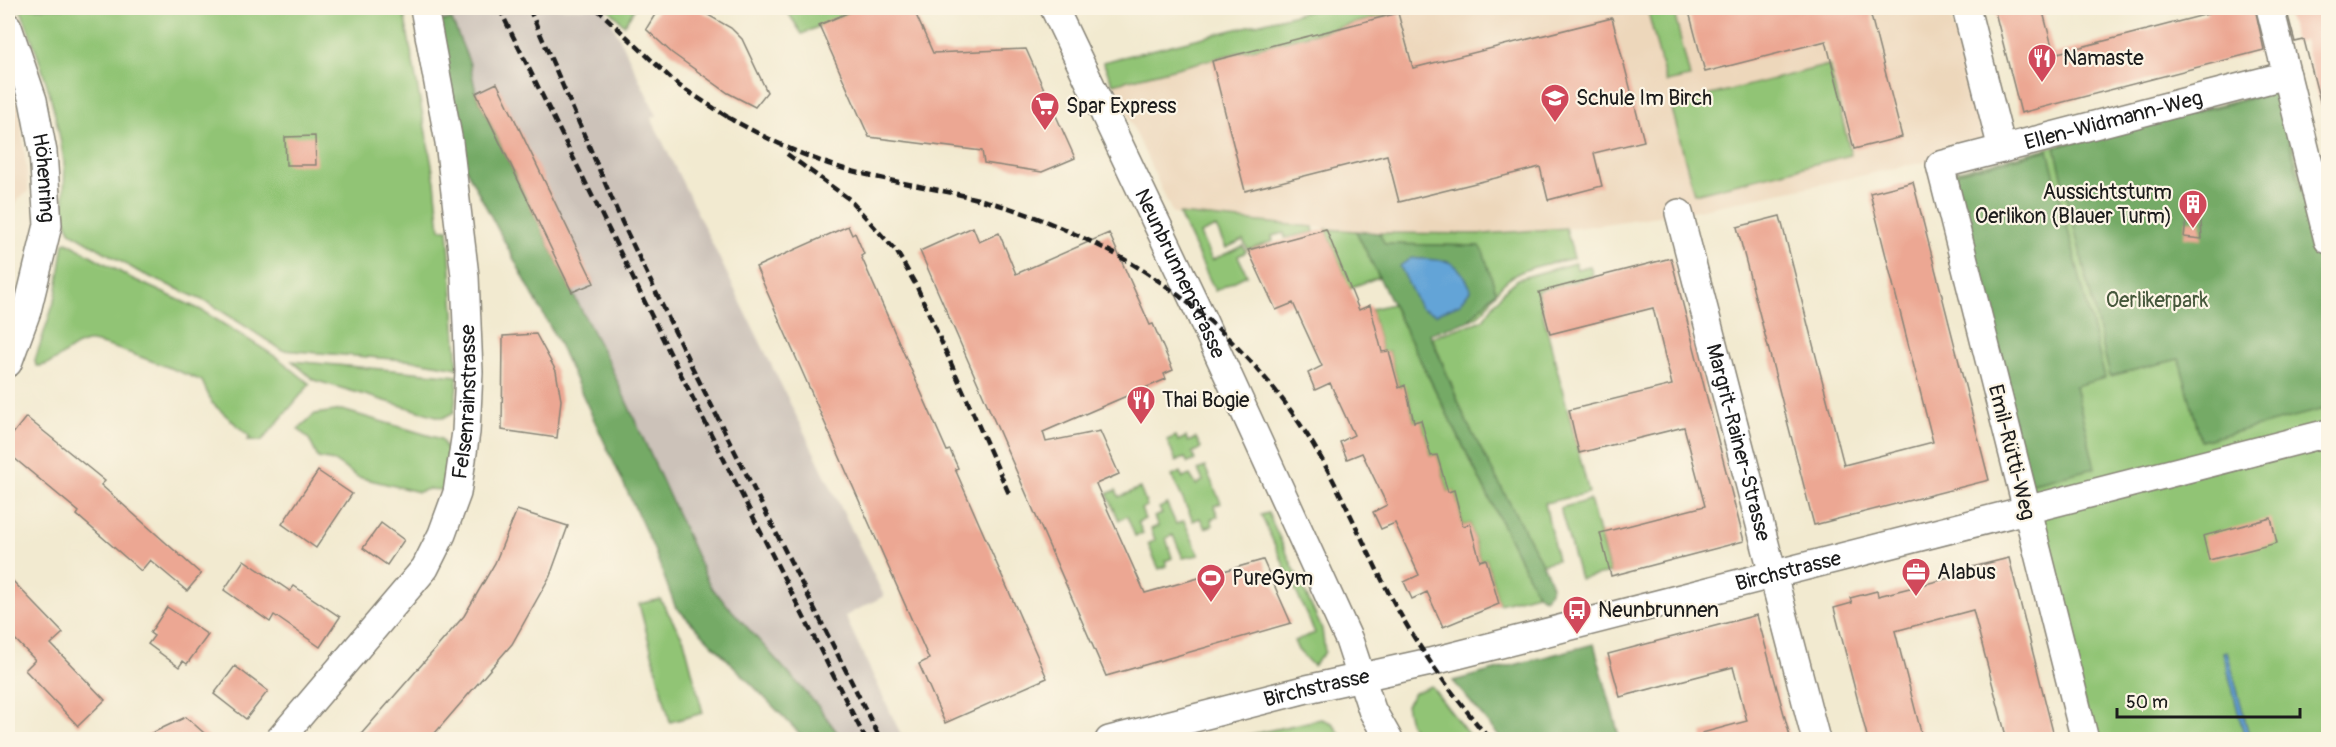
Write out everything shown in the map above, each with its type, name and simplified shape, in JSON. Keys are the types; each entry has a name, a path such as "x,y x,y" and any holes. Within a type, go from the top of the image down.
{"street":[{"name":"Felsenrainstrasse","path":"279,740 425,568 442,534 457,493 466,432 469,372 465,276 449,142 424,8"},
{"name":"Neunbrunnenstrasse","path":"1054,8 1220,358 1349,640 1372,710 1389,740"},
{"path":"1966,8 2002,149"},
{"path":"2270,8 2328,240"},
{"name":"Höhenring","path":"8,27 33,100 44,162 48,225 27,311 8,363"},
{"name":"Ellen-Widmann-Weg","path":"1940,165 2287,75"},
{"name":"Emil-Rütti-Weg","path":"1940,165 2085,740"},
{"name":"Margrit-Rainer-Strasse","path":"1679,213 1816,740"},
{"name":"Birchstrasse","path":"1109,740 2328,433"}],"shaded area":[{"path":"434,8 605,8 657,116 651,118 884,596 845,616 903,739 805,739 675,606 653,547 558,342 460,158"},
{"name":"Schule Im Birch","path":"1321,8 1949,8 1984,146 1930,161 1698,210 1577,228 1484,234 1379,233 1173,214 1103,62"},
{"path":"8,75 20,112 29,192 19,198 8,222"}],"green space":[{"path":"20,8 403,8 435,182 440,229 448,229 458,368 417,361 282,350 209,303 139,272 72,233 65,218 65,170 57,121 41,64"},
{"path":"608,8 635,8 624,25"},
{"path":"785,8 859,8 802,34"},
{"path":"1321,8 1415,8 1113,84 1103,62"},
{"path":"1647,8 1673,8 1690,77 1666,82"},
{"path":"452,20 470,64 476,93 572,292 609,363 710,586 818,706 842,739 805,739 675,606 653,547 558,342 460,158 438,21"},
{"path":"1829,65 1851,155 1694,194 1671,105"},
{"name":"Oerlikerpark","path":"2279,89 2328,282 2328,739 2093,739 1949,173"},
{"path":"2277,92 2328,297 2328,408 2201,441 2179,359 2110,376 2055,147"},
{"path":"2048,150 2105,378 2075,386 2095,468 2029,484 1953,174"},
{"path":"1179,214 1313,227 1314,232 1285,238 1284,233 1272,236 1273,241 1248,250 1243,240 1226,248 1216,227 1200,234 1212,260 1243,246 1246,252 1238,256 1247,275 1215,291"},
{"path":"1566,228 1574,258 1536,266 1518,273 1503,284 1480,315 1468,321 1496,291 1479,246 1384,244 1379,233 1484,234"},
{"path":"1326,229 1356,231 1379,277 1344,290 1346,279"},
{"path":"1356,231 1379,233 1385,244 1479,246 1483,251 1496,291 1468,321 1430,334 1467,423 1547,573 1552,586 1544,598 1537,594"},
{"path":"67,242 131,278 201,310 278,358 310,384 261,441 248,440 250,437 212,403 202,381 124,351 86,342 49,363 36,366 35,360 56,296 64,243"},
{"path":"1575,263 1577,269 1590,266 1593,276 1537,291 1589,493 1545,503 1557,560 1541,564 1467,423 1432,337 1483,320 1503,292 1518,279"},
{"path":"1392,304 1537,594 1499,604 1486,559 1480,561 1470,524 1463,526 1454,491 1448,492 1437,455 1431,456 1421,421 1414,422 1405,386 1399,388 1389,351 1382,352 1371,309"},
{"path":"292,361 458,376 454,412 443,418 314,380"},
{"path":"342,410 441,439 451,456 443,490 429,489 419,492 358,477 334,461 318,458 309,439 298,429 315,414"},
{"path":"1176,436 1178,441 1186,437 1188,442 1196,438 1201,448 1192,453 1195,460 1188,463 1185,458 1176,461 1167,440"},
{"path":"1205,467 1221,503 1214,506 1218,516 1211,519 1213,525 1205,528 1200,518 1193,521 1172,476 1180,472 1183,478 1190,475 1196,485 1203,481 1198,470"},
{"path":"1140,488 1147,506 1141,509 1145,519 1138,522 1143,533 1135,536 1127,516 1119,520 1107,494 1116,490 1119,497"},
{"path":"1590,500 1610,573 1580,579 1560,508"},
{"path":"1167,504 1176,524 1184,521 1199,555 1183,558 1173,535 1166,538 1172,558 1165,561 1167,566 1159,569 1148,544 1155,540 1151,529 1158,526 1154,517 1162,514 1159,508"},
{"path":"1268,513 1322,629 1325,652 1313,666 1298,650 1294,641 1315,633 1261,515"},
{"path":"660,599 684,640 703,713 670,722 639,604"},
{"path":"1594,644 1620,739 1501,739 1453,681"},
{"path":"1431,686 1472,739 1418,739 1410,723 1406,705 1414,693"},
{"path":"1321,719 1332,723 1344,739 1231,739"}],"water":[{"path":"1411,258 1441,260 1454,265 1460,270 1471,289 1460,304 1436,314 1420,308 1400,266"},
{"path":"2227,651 2250,739 2245,739 2223,652"}],"building":[{"path":"659,8 696,8 731,28 742,39 767,92 755,107 728,93 672,53 646,29"},
{"path":"859,8 913,8 933,53 1026,49 1075,158 1042,172 984,163 982,151 869,137 819,25"},
{"path":"1688,8 1869,8 1902,137 1854,149 1826,41 1705,72"},
{"path":"1994,8 2042,8 2054,54 2208,14 2206,8 2255,8 2264,50 2021,113"},
{"path":"2286,8 2328,8 2328,108 2322,109 2304,40 2295,42"},
{"path":"1398,13 1413,68 1612,18 1644,141 1594,153 1602,186 1548,200 1540,167 1399,202 1387,155 1245,191 1212,61"},
{"path":"497,83 594,283 572,292 476,93"},
{"path":"315,136 316,165 286,165 285,137"},
{"path":"1913,182 1989,480 1814,525 1737,227 1780,216 1844,465 1933,442 1870,193"},
{"name":"Aussichtsturm Oerlikon (Blauer Turm)","path":"2186,221 2201,221 2202,239 2184,237"},
{"path":"848,226 852,235 855,233 864,254 861,256 947,451 950,450 958,468 955,469 1047,678 945,723 919,664 929,659 756,267"},
{"path":"973,227 979,242 999,233 1016,274 1109,233 1173,370 1164,374 1166,379 1043,432 1046,442 1100,431 1119,474 1096,484 1145,593 1263,560 1291,623 1106,676 920,251"},
{"path":"1326,229 1359,310 1370,305 1382,352 1389,351 1399,388 1405,385 1414,422 1421,420 1431,456 1437,455 1448,492 1454,490 1463,526 1470,524 1480,561 1486,559 1499,604 1443,627 1427,592 1412,599 1404,582 1419,575 1395,523 1381,529 1373,512 1387,505 1362,453 1347,459 1340,442 1354,435 1330,383 1315,390 1308,373 1322,366 1293,303 1276,310 1248,250"},
{"path":"1671,258 1744,541 1611,576 1600,533 1705,506 1684,427 1579,453 1569,410 1672,385 1653,308 1550,334 1539,292"},
{"path":"536,334 556,371 561,400 557,438 502,430 503,336"},
{"path":"26,417 105,481 101,485 201,574 187,591 150,560 141,571 77,515 79,512 8,453 8,440"},
{"path":"318,471 352,494 316,548 282,524"},
{"path":"517,510 568,526 550,576 512,644 429,740 356,740 464,616 495,563"},
{"path":"2271,518 2277,543 2209,560 2203,536"},
{"path":"381,523 404,540 387,565 363,548"},
{"path":"2009,558 2055,740 2007,740 1973,610 1895,631 1923,740 1868,740 1834,608 1852,603 1850,598 1877,591 1878,596 1965,574 1964,569"},
{"path":"244,560 290,591 294,586 340,617 320,647 274,615 270,622 224,590"},
{"path":"8,576 63,633 51,644 105,700 78,726 25,670 35,660 8,632"},
{"path":"167,607 208,635 187,664 183,661 179,667 148,644 154,636 150,633"},
{"path":"1757,615 1791,740 1703,740 1702,733 1747,721 1733,667 1620,697 1608,654"},
{"path":"235,666 268,691 246,719 214,694"},
{"path":"186,717 212,740 137,740"}],"railway":[{"path":"499,8 866,740"},
{"path":"529,8 622,222 691,365 881,740"},
{"path":"596,8 678,85 734,121"},
{"path":"727,117 788,148 826,163 863,174 978,199 1013,209 1064,229 1142,270 1171,289 1198,311 1249,359 1292,413 1324,463 1390,595 1412,633 1443,680 1490,740"},
{"path":"787,154 849,199 897,252 917,287 1010,496"}],"place":[{"name":"Namaste","path":"2042,84"},
{"name":"Schule Im Birch","path":"1555,124"},
{"name":"Spar Express","path":"1045,132"},
{"name":"Aussichtsturm Oerlikon (Blauer Turm)","path":"2193,230"},
{"name":"Thai Bogie","path":"1141,426"},
{"name":"Alabus","path":"1916,598"},
{"name":"PureGym","path":"1211,604"},
{"name":"Neunbrunnen","path":"1577,636"}]}
